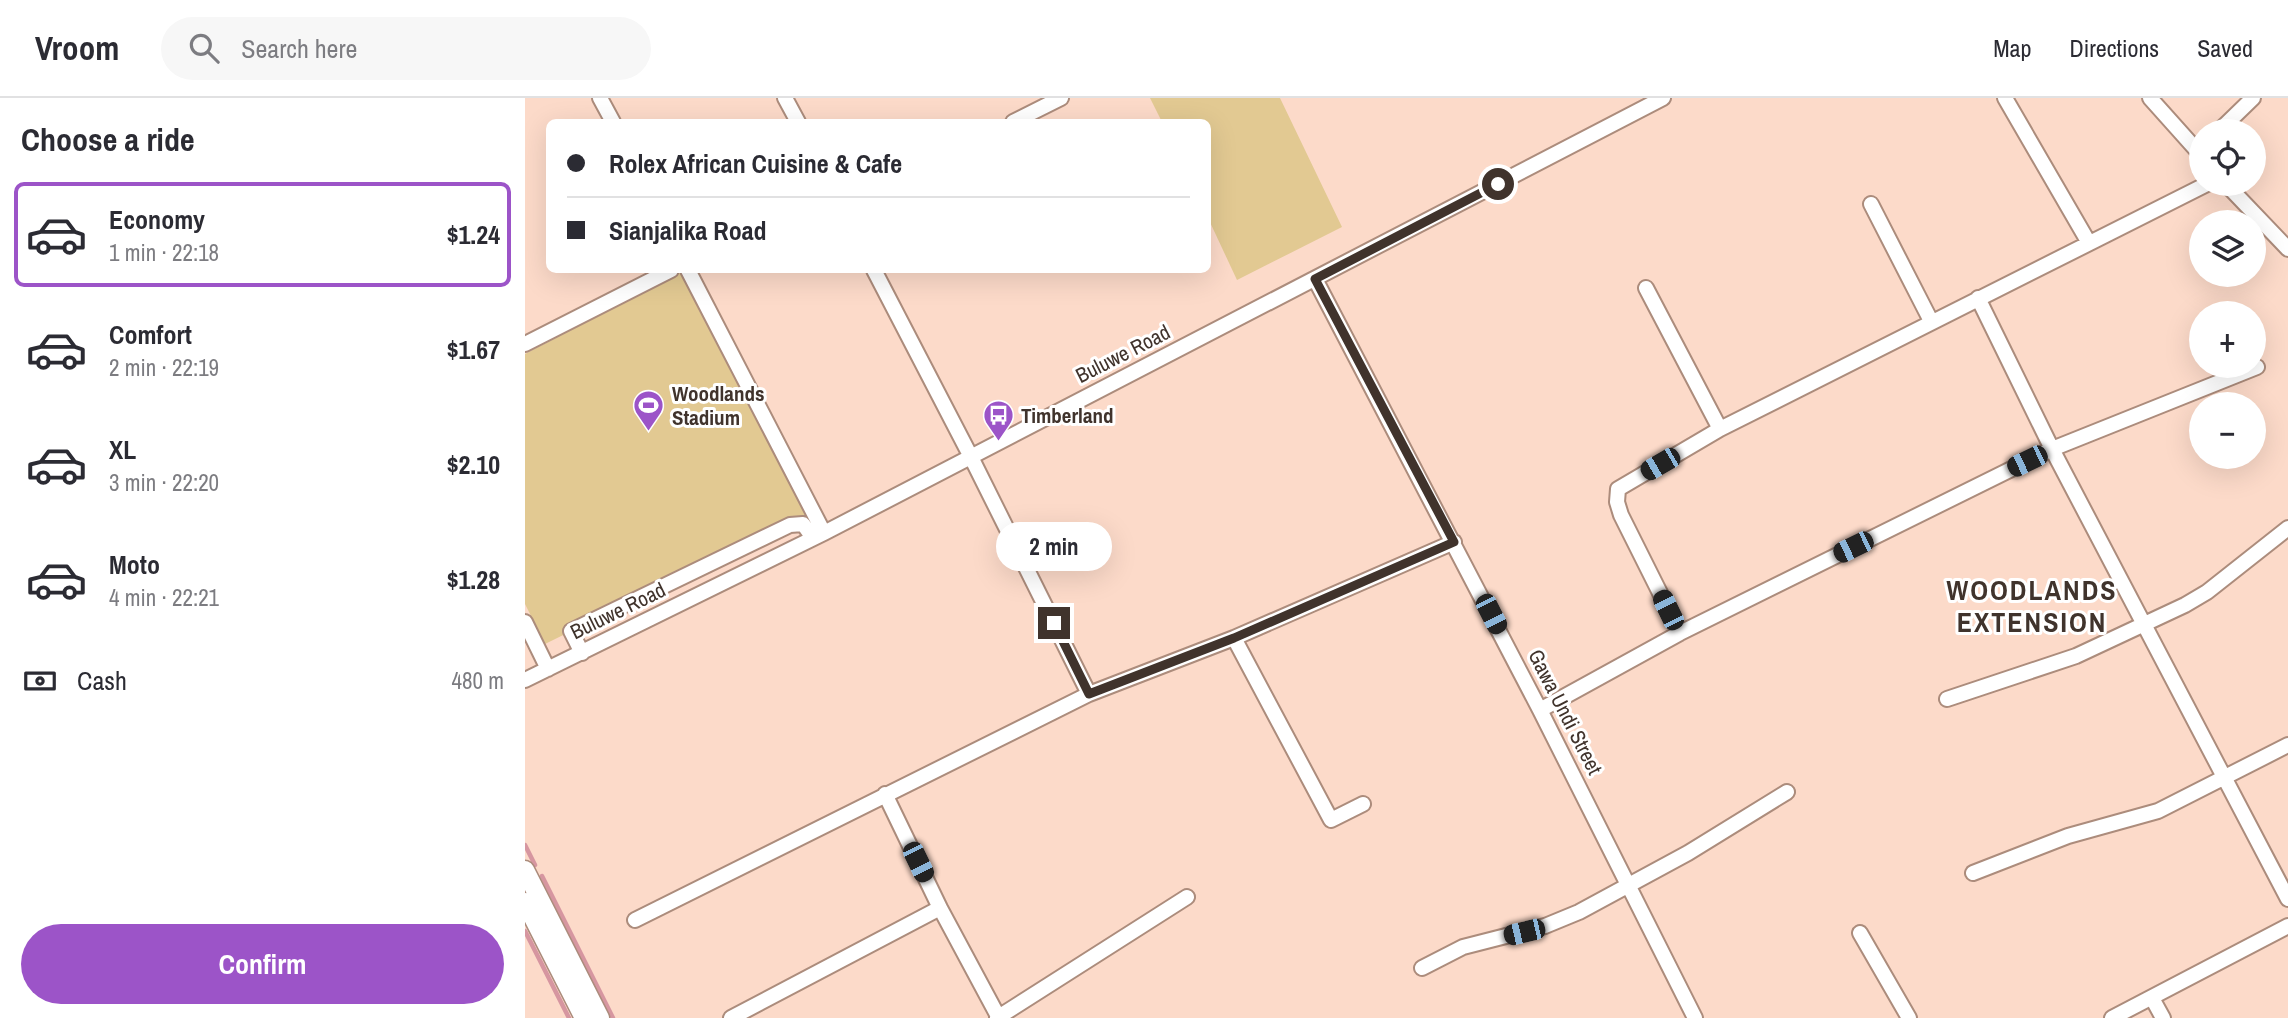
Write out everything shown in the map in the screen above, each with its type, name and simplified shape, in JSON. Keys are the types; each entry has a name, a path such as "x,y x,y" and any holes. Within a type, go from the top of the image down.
{"main road":[{"path":"525,870 600,1018"},
{"path":"525,902 584,1018"}],"street":[{"path":"600,98 611,119"},
{"path":"785,98 796,119"},
{"path":"1019,119 1061,98"},
{"name":"Buluwe Road","path":"525,680 819,535 1663,98"},
{"path":"2005,98 2089,243"},
{"path":"2150,98 2189,139"},
{"path":"2231,119 2253,98"},
{"path":"1680,633 1621,515 1617,492 1620,488 1720,429 2189,193"},
{"path":"2237,196 2288,249"},
{"path":"1871,204 1931,321"},
{"path":"525,344 665,273"},
{"path":"689,273 819,535"},
{"path":"876,273 1089,694"},
{"name":"Gawa Undi Street","path":"1315,279 1454,542 1695,1018"},
{"path":"1646,288 1720,429"},
{"path":"1978,298 2052,449 2288,899"},
{"path":"1540,710 1680,633 2052,449 2230,378"},
{"path":"582,653 571,631 790,525 803,524 819,535"},
{"path":"1947,699 2076,656 2197,598 2288,528"},
{"path":"635,920 1089,694 1234,638 1454,542"},
{"path":"525,622 548,669"},
{"path":"1234,638 1331,820 1363,804"},
{"path":"1973,873 2068,836 2147,816 2288,745"},
{"path":"1422,968 1470,945 1562,920 1688,853 1787,792"},
{"path":"885,794 940,908 998,1018 1187,897"},
{"path":"731,1018 940,908"},
{"path":"2112,1018 2288,926"},
{"path":"1860,933 1909,1018"},
{"path":"2152,998 2163,1018"}],"shaded area":[{"path":"1150,98 1280,98 1342,227 1237,280 1211,224 1211,119 1160,119"},
{"name":"Woodlands Stadium","path":"680,273 688,273 813,512 545,644 525,604 525,354"}],"waterway":[{"path":"525,845 535,865"},
{"path":"542,876 613,1018"},
{"path":"525,931 569,1018"}],"place":[{"name":"Woodlands Stadium","path":"649,433"},
{"name":"Timberland","path":"998,443"}],"district":[{"name":"WOODLANDS EXTENSION","path":"2032,606"}],"route":[{"path":"1054,623 1089,694 1234,638 1454,542 1315,279 1498,184"}]}
